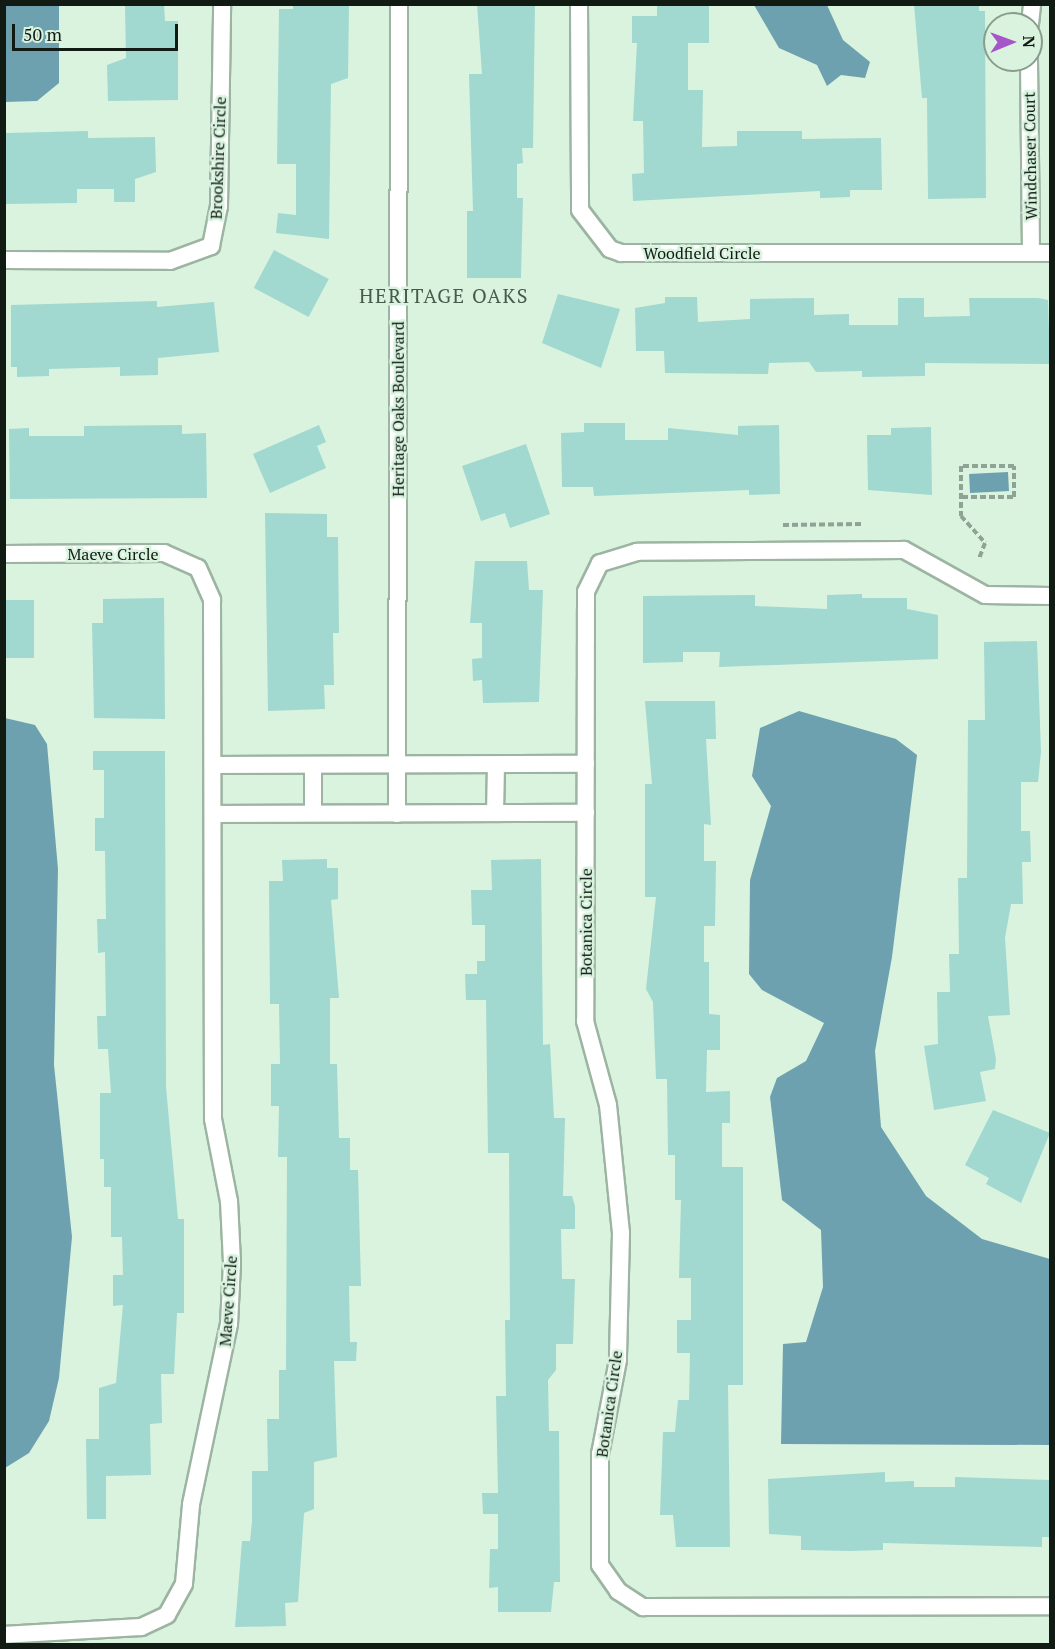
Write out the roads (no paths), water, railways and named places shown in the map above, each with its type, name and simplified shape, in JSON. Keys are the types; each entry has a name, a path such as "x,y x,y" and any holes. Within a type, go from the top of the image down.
{"street":[{"name":"Brookshire Circle","path":"4,260 170,261 211,246 219,206 222,4"},
{"name":"Heritage Oaks Boulevard","path":"397,814 399,4"},
{"name":"Woodfield Circle","path":"579,4 580,210 610,249 621,253 1050,253"},
{"name":"Windchaser Court","path":"1029,72 1031,253"},
{"name":"Botanica Circle","path":"1050,597 985,596 904,550 637,552 600,563 586,592 585,1021 608,1105 621,1233 618,1360 600,1454 600,1565 618,1591 643,1606 1050,1606"},
{"name":"Maeve Circle","path":"4,554 164,553 198,568 212,600 213,1119 229,1201 232,1263 229,1324 191,1505 183,1584 167,1616 141,1627 4,1635"},
{"path":"214,765 397,767 586,764"},
{"path":"313,766 313,813"},
{"path":"495,813 496,766"},
{"path":"214,814 586,813"}],"water":[{"path":"4,5 59,5 59,83 37,101 5,102"},
{"path":"754,5 827,5 843,40 870,62 865,78 841,75 827,86 817,65 779,48"},
{"path":"1008,472 1009,491 970,493 969,474"},
{"path":"799,711 896,739 917,755 892,957 875,1051 881,1127 926,1196 982,1239 1050,1259 1050,1445 781,1444 783,1344 806,1342 823,1287 821,1230 782,1200 770,1097 777,1078 806,1061 824,1023 762,990 749,974 750,880 771,806 752,776 760,728"},
{"path":"5,718 35,725 47,744 58,869 54,1065 72,1237 59,1378 49,1421 29,1453 5,1468"}],"district":[{"name":"HERITAGE OAKS","path":"444,295"}]}
